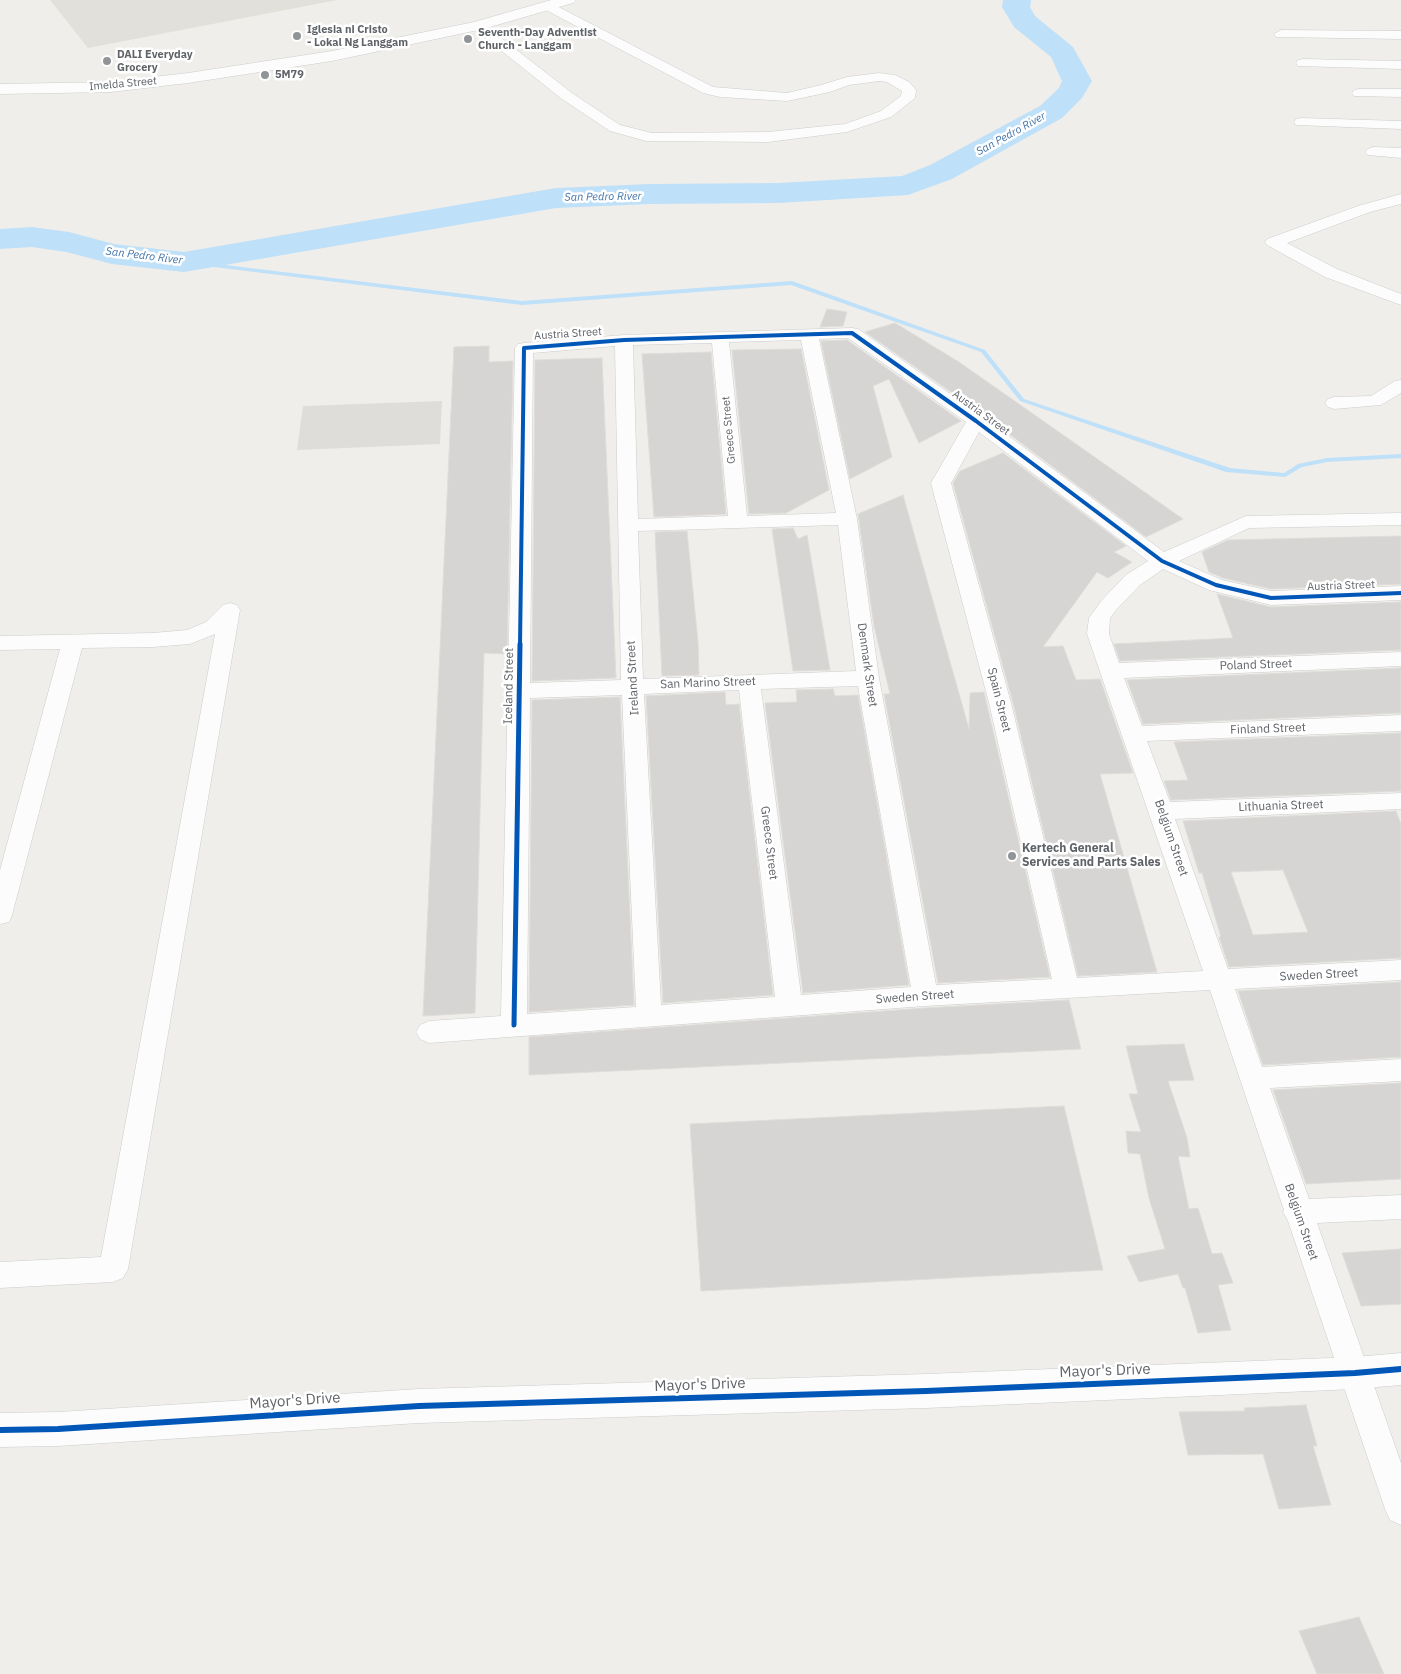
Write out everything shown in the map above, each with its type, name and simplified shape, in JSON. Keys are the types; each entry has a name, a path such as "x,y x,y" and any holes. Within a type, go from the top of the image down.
{"street":[{"name":"Imelda Street","path":"0,89 111,87 188,78 353,52 477,26 568,0"},
{"path":"477,26 567,96 614,128 651,138 768,137 847,128 886,114 908,98 909,90 904,85 890,78 879,77 853,80 825,89 787,97 720,93 708,90 550,6"},
{"path":"1281,34 1401,35"},
{"path":"1303,63 1401,65"},
{"path":"1359,92 1401,93"},
{"path":"1301,122 1401,125"},
{"path":"1374,152 1401,153"},
{"path":"1401,199 1364,209 1273,242 1331,272 1401,300"},
{"name":"Austria Street","path":"524,348 624,340 852,333 976,421 1162,561 1216,585 1271,598 1401,593"},
{"name":"Denmark Street","path":"809,335 847,519 868,678 925,996"},
{"name":"Greece Street","path":"720,338 738,522"},
{"name":"Ireland Street","path":"624,340 633,686 649,1015"},
{"name":"Iceland Street","path":"514,1025 524,348"},
{"path":"1334,404 1375,401 1401,385"},
{"name":"Spain Street","path":"976,421 940,483 1000,703 1067,988"},
{"path":"629,525 847,519"},
{"name":"Belgium Street","path":"1401,519 1246,522 1162,561 1133,580 1109,605 1100,618 1098,634 1254,1078 1298,1212 1401,1509"},
{"path":"0,643 153,640 190,637 213,627 230,610 114,1269 0,1275"},
{"path":"0,915 73,642"},
{"name":"Poland Street","path":"1111,671 1401,659"},
{"name":"San Marino Street","path":"519,691 868,678"},
{"name":"Greece Street","path":"749,682 789,1005"},
{"name":"Finland Street","path":"1134,734 1401,723"},
{"name":"Lithuania Street","path":"1161,811 1401,800"},
{"name":"Sweden Street","path":"429,1032 925,996 1401,970"},
{"path":"1254,1078 1401,1070"},
{"path":"1298,1212 1401,1207"},
{"name":"Mayor's Drive","path":"0,1430 419,1406 926,1391 1355,1374 1401,1369"}],"shaded area":[{"path":"50,0 337,0 88,48"},
{"path":"442,401 440,444 297,450 303,406"}],"building":[{"path":"827,309 847,312 843,326 820,327"},
{"path":"895,323 959,362 1183,519 1146,537 984,415 865,332"},
{"path":"847,340 961,421 919,443 889,379 873,386 892,457 850,479 821,341"},
{"path":"489,346 489,362 513,361 507,654 484,653 475,1013 423,1016 454,347"},
{"path":"801,349 829,490 786,513 749,514 732,350"},
{"path":"711,352 726,514 654,517 642,354"},
{"path":"602,358 616,678 532,681 535,360"},
{"path":"1003,453 1126,546 1114,552 1132,562 1108,578 1097,572 1043,647 1063,646 1076,680 1100,679 1133,773 1100,774 1157,972 1078,976 1013,703 953,483 960,471"},
{"path":"903,495 969,729 970,693 984,692 1050,977 938,983 884,694 890,694 874,626 858,514"},
{"path":"793,528 798,539 807,535 830,670 793,671 772,529"},
{"path":"687,531 698,642 699,675 662,676 655,532"},
{"path":"1401,536 1401,584 1271,589 1223,578 1209,572 1202,552 1228,540"},
{"path":"1217,594 1271,607 1401,602 1401,650 1120,661 1114,644 1233,638"},
{"path":"1401,668 1401,713 1143,724 1127,680"},
{"path":"833,689 835,696 858,695 909,985 803,993 765,703 797,702 796,690"},
{"path":"725,692 726,705 739,704 773,995 663,1003 646,696"},
{"path":"620,697 634,1005 529,1012 532,700"},
{"path":"1401,733 1401,791 1171,800 1164,781 1188,780 1174,742"},
{"path":"1396,811 1401,824 1401,958 1229,967 1202,873 1199,873 1183,821","holes":["1283,870 1308,932 1253,935 1231,872"]},
{"path":"1401,982 1401,1057 1263,1065 1238,991"},
{"path":"1069,1000 1081,1049 529,1075 529,1037 925,1008"},
{"path":"1184,1044 1194,1080 1168,1081 1187,1138 1190,1157 1178,1156 1189,1209 1198,1208 1212,1254 1222,1253 1233,1283 1218,1285 1231,1330 1198,1333 1185,1288 1183,1288 1178,1274 1139,1282 1127,1256 1165,1249 1149,1198 1140,1154 1128,1153 1126,1131 1141,1132 1129,1094 1138,1094 1126,1046"},
{"path":"1401,1083 1401,1179 1306,1184 1273,1090"},
{"path":"1064,1106 1103,1270 701,1291 690,1124"},
{"path":"1401,1249 1401,1304 1361,1306 1342,1253"},
{"path":"1306,1405 1317,1446 1313,1446 1331,1505 1279,1509 1263,1454 1188,1455 1179,1412 1245,1411 1244,1408"},
{"path":"1359,1617 1384,1674 1317,1674 1299,1631"}],"waterway":[{"name":"San Pedro River","path":"0,239 32,237 69,242 112,254 184,262 556,198 650,194 779,193 908,185 941,172 1051,112 1071,92 1077,81 1063,53 1024,21 1016,7 1017,0"},
{"path":"184,262 522,303 792,283 983,351 1022,400 1229,470 1285,475 1300,465 1327,460 1401,456"}],"cycle path":[{"path":"514,1025 524,348 624,340 852,333 976,421 1162,561 1216,585 1271,598 1401,593"},
{"path":"0,1430 58,1429 419,1406 926,1391 1355,1373 1401,1369"}],"place":[{"name":"Iglesia ni Cristo - Lokal Ng Langgam","path":"297,36"},
{"name":"Seventh-Day Adventist Church - Langgam","path":"468,39"},
{"name":"DALI Everyday Grocery","path":"107,61"},
{"name":"5M79","path":"265,75"},
{"name":"Kertech General Services and Parts Sales","path":"1012,856"}]}
